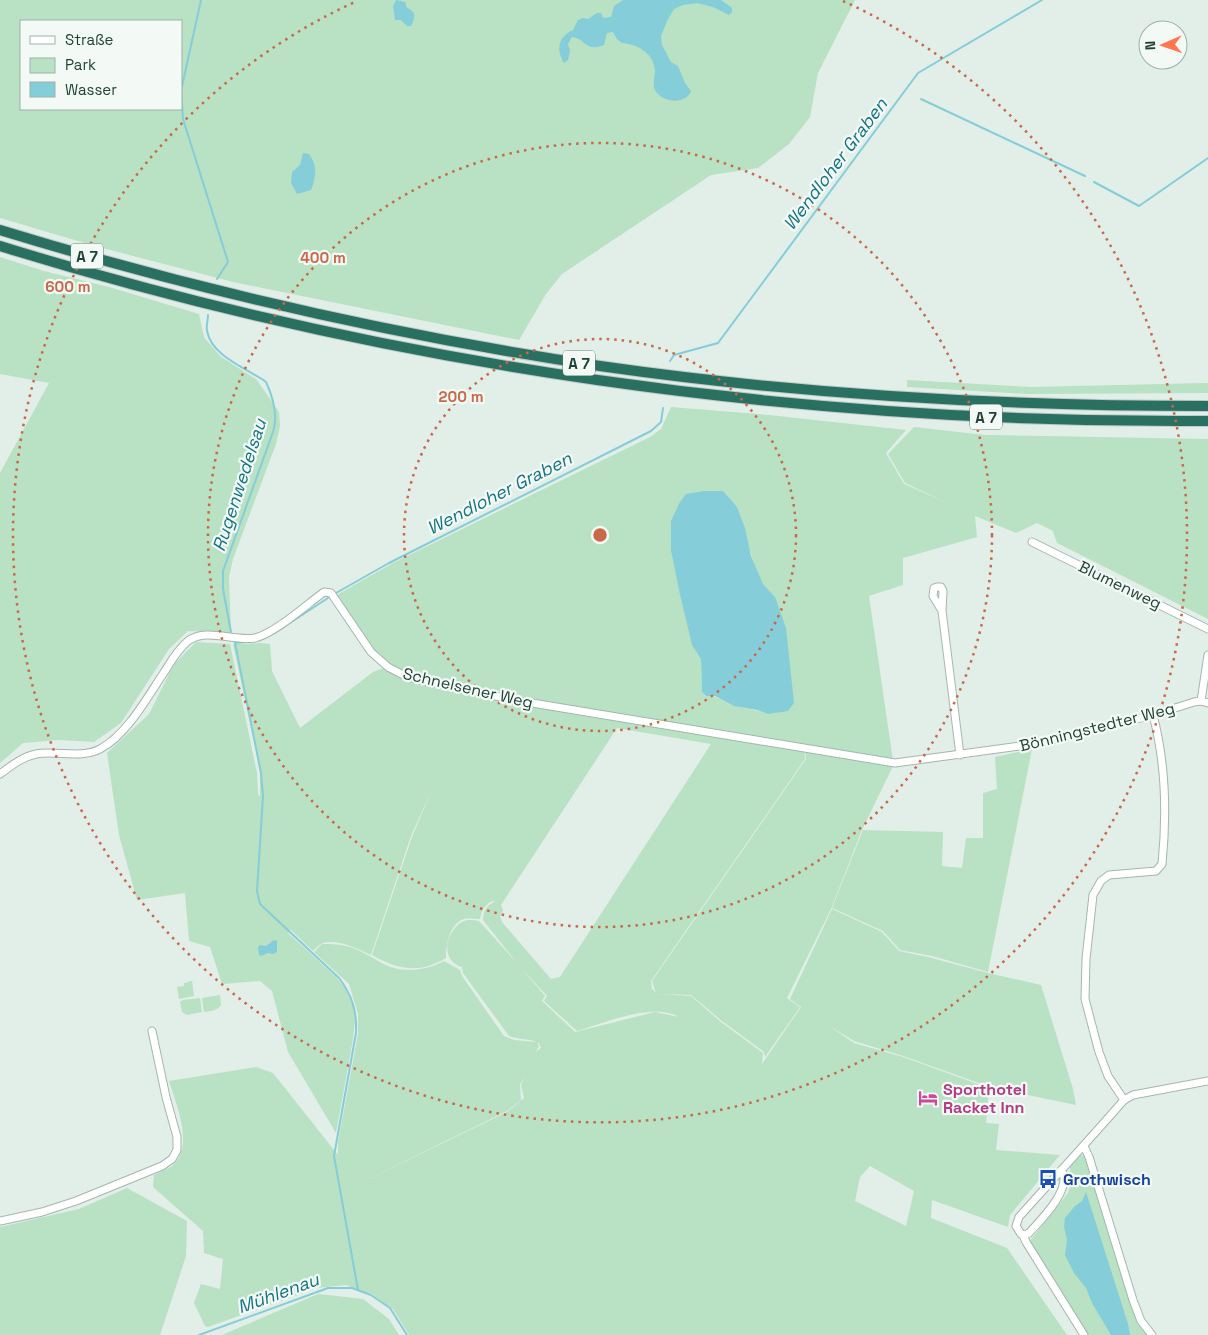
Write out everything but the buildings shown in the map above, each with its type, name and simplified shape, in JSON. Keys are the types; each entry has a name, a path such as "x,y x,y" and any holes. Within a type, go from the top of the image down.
{"highway":[{"name":"A 7","path":"0,230 134,269 251,299 401,331 600,366 778,387 880,396 1020,404 1208,406"},
{"name":"A 7","path":"0,246 148,289 322,331 522,369 610,383 764,402 915,414 1033,419 1208,421"}],"street":[{"name":"Blumenweg","path":"1032,542 1208,629"},
{"name":"Schnelsener Weg","path":"0,774 27,756 38,753 86,753 98,750 111,742 139,711 175,655 189,640 207,635 253,638 267,634 324,592 331,593 371,652 388,667 407,677 514,700 895,763"},
{"path":"942,611 960,755"},
{"path":"1204,702 1208,655"},
{"name":"Bönningstedter Weg","path":"895,763 1036,744 1204,702"},
{"path":"1124,1100 1108,1076 1099,1052 1085,1000 1086,959 1093,894 1101,881 1109,876 1156,871 1162,864 1165,811 1164,783 1162,755 1153,715"},
{"path":"0,1221 42,1212 76,1201 162,1166 172,1159 177,1150 177,1137 166,1098 152,1031"},
{"path":"1084,1335 1023,1235 1016,1228 1017,1220 1124,1100 1133,1094 1208,1081"},
{"path":"1084,1146 1133,1300 1141,1321 1152,1335"},
{"path":"1023,1235 1027,1234 1034,1227 1062,1190 1065,1178 1061,1170"}],"green space":[{"path":"0,0 855,0 818,73 810,117 789,144 758,168 711,175 562,274 546,294 519,340 233,282 95,246 0,218"},
{"path":"0,257 199,314 204,337 220,356 257,380 279,412 280,426 276,444 233,559 229,577 231,633 188,631 169,649 121,723 94,742 59,740 23,743 0,763 0,473 49,383 0,374"},
{"path":"907,380 1031,387 1208,383 1208,393 1027,394 907,387"},
{"path":"671,407 769,415 906,430 886,453 904,484 945,502 905,483 888,454 914,427 985,435 1208,439 1208,619 1057,543 1053,531 1037,523 1016,533 975,516 977,537 903,558 903,585 869,596 893,761 804,747 805,759 651,981 652,989 656,993 652,981 806,759 805,749 894,764 862,830 831,909 787,998 800,1007 765,1057 764,1052 691,995 656,994 691,996 721,1022 763,1053 762,1064 801,1007 790,999 832,909 882,932 899,951 1041,985 1073,1089 1076,1105 990,1087 903,1056 854,1041 828,1025 854,1043 903,1057 989,1088 986,1123 999,1124 996,1150 1060,1155 1010,1215 1008,1227 932,1200 931,1218 1007,1248 1067,1335 409,1335 393,1309 372,1294 346,1285 317,1288 208,1327 205,1326 194,1303 201,1284 220,1289 223,1259 204,1253 203,1231 153,1187 154,1175 172,1166 179,1158 182,1148 182,1125 169,1081 256,1067 273,1073 338,1155 338,1142 358,1034 358,1014 349,984 314,952 322,944 350,947 388,966 409,970 424,968 444,961 460,970 462,976 504,1036 514,1040 537,1042 509,1036 463,973 462,967 450,958 447,946 446,958 418,968 400,967 372,955 412,837 433,787 411,836 371,955 348,945 335,942 323,943 313,951 291,930 288,933 336,977 345,988 353,1006 355,1022 352,1045 336,1133 288,1052 272,991 260,981 222,984 210,947 189,941 185,893 137,900 119,835 107,753 149,714 174,664 196,642 230,644 257,773 258,795 260,796 260,771 233,644 270,644 272,671 300,728 373,672 389,666 372,650 335,596 393,563 650,437 661,429","holes":["737,507 758,573 763,584 775,597 768,714 732,705 718,698 706,696 702,692 701,659","617,728 711,744 560,977 551,979 502,922 500,916 503,910 501,905","492,901 495,902 486,908 483,920 516,962 479,921 466,920 462,922 456,926 448,941 449,936 455,925 464,919 480,919 485,907","521,968 547,996 544,1001 577,1031 628,1015 655,1012 575,1032 542,1001 545,996","655,1012 668,1013 679,1017","524,1077 521,1085 524,1098 507,1112 346,1190 507,1111 521,1100 520,1084","870,1166 914,1191 906,1226 855,1201 860,1177"]},
{"path":"1032,749 988,972 932,956 900,950 883,931 832,908 863,830 943,832 942,866 962,868 966,838 983,838 983,793 997,789 995,757"},
{"path":"192,981 194,996 179,999 177,987 184,986 184,983"},
{"path":"220,995 221,1005 214,1010 204,1012 202,998"},
{"path":"200,998 202,1012 187,1015 182,1012 180,1002"},
{"path":"1084,1155 1087,1158 1114,1251 1149,1335 1088,1335 1029,1242 1068,1193 1071,1183 1070,1167 1080,1156"},
{"path":"127,1188 187,1221 186,1256 160,1335 0,1335 0,1227 79,1209"},
{"path":"318,1294 363,1299 389,1319 399,1335 222,1335"}],"water":[{"path":"396,0 405,2 407,8 414,13 411,26 407,26 401,20 395,20 393,6"},
{"path":"623,0 721,0 732,8 732,12 729,15 713,7 697,3 683,5 674,9 667,21 661,36 662,45 671,62 678,66 685,83 691,91 684,99 668,100 658,94 654,88 655,71 652,59 639,48 622,43 613,32 607,33 604,45 597,47 589,46 572,37 568,44 570,51 568,60 564,63 559,48 561,40 573,30 578,20 588,19 597,13 601,13 603,18 611,17 614,6"},
{"path":"303,153 309,154 312,158 315,176 311,190 297,194 291,183 292,172 300,165"},
{"path":"704,491 723,491 737,507 745,528 751,556 763,584 775,597 786,628 794,703 788,711 768,714 734,706 715,696 706,696 702,692 701,659 692,645 671,550 671,521 686,494"},
{"path":"274,940 277,941 277,952 259,955 258,947 260,945 266,946"},
{"path":"1086,1192 1130,1335 1111,1335 1092,1303 1086,1288 1074,1273 1065,1255 1067,1239 1064,1227 1065,1218 1082,1201"}],"waterway":[{"name":"Rugenwedelsau","path":"182,86 201,0"},
{"name":"Wendloher Graben","path":"670,361 674,355 718,343 918,73 1042,0"},
{"path":"921,99 1085,176"},
{"name":"Rugenwedelsau","path":"182,105 183,119 228,262 217,279"},
{"path":"1094,182 1139,206 1208,158"},
{"name":"Rugenwedelsau","path":"208,315 207,329 210,340 223,355 266,382 273,400 275,413 273,432 223,571 223,589 231,632"},
{"name":"Wendloher Graben","path":"336,593 389,563 651,431 661,422 663,408"},
{"name":"Wendloher Graben","path":"258,640 276,632 328,598"},
{"name":"Rugenwedelsau","path":"245,642 235,643 261,773 263,796 257,891 260,904 339,978 350,997 356,1018 356,1033 334,1156 358,1290"},
{"name":"Mühlenau","path":"199,1335 328,1288 352,1288 371,1295 390,1308 407,1335"}],"place":[{"name":"Sporthotel Racket Inn","path":"928,1098"},
{"name":"Grothwisch","path":"1048,1179"}]}
